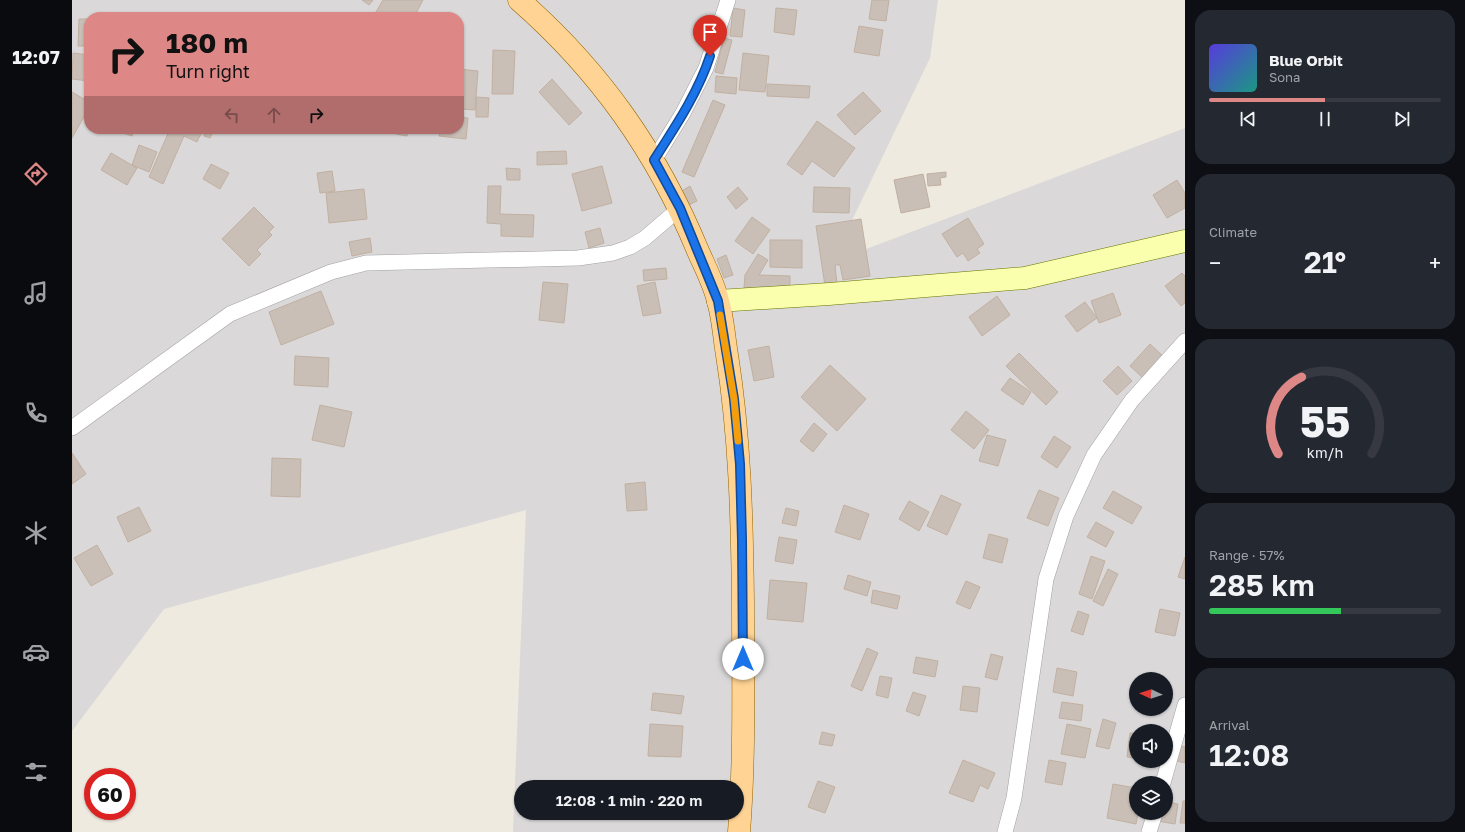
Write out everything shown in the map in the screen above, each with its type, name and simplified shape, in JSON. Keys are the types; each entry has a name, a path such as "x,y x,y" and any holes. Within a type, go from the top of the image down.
{"main road":[{"path":"519,0 554,30 609,93 654,160 680,208 718,301 734,399 740,472 742,540 743,775 739,832"}],"street":[{"path":"654,160 683,114 706,68 728,0"},
{"path":"72,428 230,314 331,272 373,263 571,258 613,253 630,247 645,238 680,208"},
{"path":"718,301 829,294 1025,278 1185,241"},
{"path":"1005,832 1014,798 1046,579 1066,516 1094,456 1132,400 1185,341"},
{"path":"1165,776 1185,705"},
{"path":"1149,832 1153,820"}],"shaded area":[{"path":"72,0 938,0 930,58 832,262 1185,128 1185,832 513,832 514,807 514,820 744,820 744,780 515,780 526,510 164,609 72,731"}],"building":[{"path":"362,0 373,0 369,5"},
{"path":"383,0 423,0 417,12 376,12"},
{"path":"872,0 889,0 886,21 869,19"},
{"path":"733,8 745,10 742,37 730,36"},
{"path":"776,8 797,10 794,35 774,32"},
{"path":"79,19 84,19 84,46 78,46"},
{"path":"859,26 883,30 879,56 854,52"},
{"path":"724,38 732,40 723,74 715,72"},
{"path":"493,50 515,51 513,94 492,94"},
{"path":"73,53 84,54 84,80 72,79"},
{"path":"743,53 769,56 765,92 739,90"},
{"path":"464,70 478,71 475,110 464,109"},
{"path":"716,76 737,78 736,94 715,92"},
{"path":"552,79 582,113 569,125 539,92"},
{"path":"767,84 810,86 809,98 767,96"},
{"path":"72,92 84,99 84,117 72,138"},
{"path":"863,92 881,111 855,135 837,115"},
{"path":"476,97 489,98 488,117 476,117"},
{"path":"713,100 725,105 694,177 682,172"},
{"path":"464,118 468,118 466,139 439,136 439,134 464,134"},
{"path":"817,121 855,148 834,177 812,161 802,175 787,164"},
{"path":"168,134 201,134 197,142 184,136 163,184 149,177"},
{"path":"205,134 212,134 210,138 204,136"},
{"path":"396,134 407,134 407,136"},
{"path":"139,145 157,152 149,172 132,165"},
{"path":"566,151 567,164 537,165 537,152"},
{"path":"111,153 137,168 127,185 101,170"},
{"path":"211,164 229,173 220,189 203,179"},
{"path":"602,166 612,203 582,211 572,174"},
{"path":"506,168 520,169 520,180 507,180"},
{"path":"332,171 335,191 320,193 317,173"},
{"path":"946,172 946,177 940,178 941,185 928,186 927,174"},
{"path":"923,174 930,207 901,213 894,180"},
{"path":"1177,180 1185,193 1185,208 1167,218 1153,195"},
{"path":"488,186 501,186 500,214 534,215 533,237 501,236 501,224 487,223"},
{"path":"690,186 697,201 687,206 680,192"},
{"path":"738,187 748,199 736,209 727,197"},
{"path":"814,187 850,188 849,213 813,212"},
{"path":"364,189 367,219 329,223 326,193"},
{"path":"254,207 274,227 269,232 272,235 257,250 261,254 249,266 222,239"},
{"path":"752,217 770,230 753,254 735,241"},
{"path":"968,218 984,244 977,249 980,253 968,261 963,253 957,257 942,234"},
{"path":"861,219 870,276 843,280 840,265 835,265 837,284 825,286 816,226"},
{"path":"600,228 604,243 589,248 585,232"},
{"path":"370,238 372,252 352,256 349,242"},
{"path":"770,240 802,240 802,268 770,267"},
{"path":"758,254 768,260 759,275 790,276 790,290 744,288 745,275"},
{"path":"726,255 733,275 724,278 717,259"},
{"path":"666,268 667,279 644,281 643,270"},
{"path":"1182,273 1185,276 1185,303 1181,306 1165,286"},
{"path":"543,282 568,284 564,323 539,320"},
{"path":"655,282 661,313 643,316 637,286"},
{"path":"321,291 334,324 281,345 269,312"},
{"path":"1113,293 1121,315 1099,323 1091,301"},
{"path":"997,296 1010,315 982,336 969,317"},
{"path":"1085,302 1097,318 1077,332 1065,316"},
{"path":"1150,344 1163,356 1143,378 1130,366"},
{"path":"769,346 774,377 754,381 748,350"},
{"path":"1019,353 1058,392 1046,405 1006,366"},
{"path":"295,356 329,358 328,387 294,385"},
{"path":"830,365 866,399 837,431 801,397"},
{"path":"1118,366 1132,381 1117,395 1103,381"},
{"path":"1010,378 1031,392 1023,405 1001,390"},
{"path":"320,405 352,412 344,447 312,440"},
{"path":"966,411 989,430 974,449 951,430"},
{"path":"814,423 827,434 813,452 800,441"},
{"path":"987,435 1006,440 998,466 979,461"},
{"path":"1054,436 1071,447 1057,468 1041,457"},
{"path":"72,453 86,474 72,484"},
{"path":"272,458 301,459 300,497 271,496"},
{"path":"645,482 647,510 627,511 625,484"},
{"path":"1039,490 1059,498 1048,526 1027,518"},
{"path":"1113,491 1142,507 1132,524 1103,508"},
{"path":"941,495 961,504 947,535 927,526"},
{"path":"909,501 929,512 919,531 899,519"},
{"path":"844,505 869,514 860,540 835,532"},
{"path":"139,507 151,531 128,542 117,517"},
{"path":"786,508 799,511 796,526 782,523"},
{"path":"1096,522 1114,532 1106,547 1087,537"},
{"path":"989,534 1008,539 1002,563 983,558"},
{"path":"779,537 797,540 793,564 775,561"},
{"path":"97,545 113,574 91,586 74,558"},
{"path":"1091,556 1105,561 1092,599 1079,594"},
{"path":"1185,557 1185,579 1178,577"},
{"path":"1108,569 1118,574 1103,606 1093,601"},
{"path":"848,575 871,582 867,596 844,589"},
{"path":"770,580 807,583 803,622 767,619"},
{"path":"966,581 980,587 970,609 956,603"},
{"path":"873,590 900,596 897,609 871,603"},
{"path":"1160,609 1180,613 1175,636 1155,632"},
{"path":"1078,611 1089,615 1083,635 1071,631"},
{"path":"867,648 878,653 862,691 851,686"},
{"path":"991,654 1003,657 997,680 985,677"},
{"path":"916,657 938,661 935,677 913,673"},
{"path":"1057,668 1077,672 1073,696 1053,692"},
{"path":"880,676 892,678 888,698 876,695"},
{"path":"963,686 980,688 977,712 960,710"},
{"path":"913,692 926,696 919,716 906,711"},
{"path":"653,693 684,696 681,714 651,710"},
{"path":"1062,702 1083,705 1081,721 1059,718"},
{"path":"1103,719 1116,723 1109,749 1096,746"},
{"path":"650,724 683,726 681,757 648,756"},
{"path":"1067,724 1091,729 1085,758 1061,754"},
{"path":"822,732 835,735 832,746 819,744"},
{"path":"1129,741 1129,757 1127,757"},
{"path":"1181,746 1185,747 1185,763 1177,761"},
{"path":"963,760 995,773 988,789 980,785 973,802 949,793"},
{"path":"1049,760 1066,763 1062,785 1045,782"},
{"path":"818,781 835,787 825,813 808,807"},
{"path":"1113,784 1129,787 1129,820 1137,820 1136,824 1107,818"},
{"path":"1183,801 1185,801 1185,823 1180,823"},
{"path":"1173,803 1178,804 1175,824 1157,821 1173,820"}],"slow traffic":[{"path":"720,315 734,399 738,441"}],"route":[{"path":"710,56 706,68 683,114 654,160 680,208 718,301 734,399 740,464 743,659"}]}
